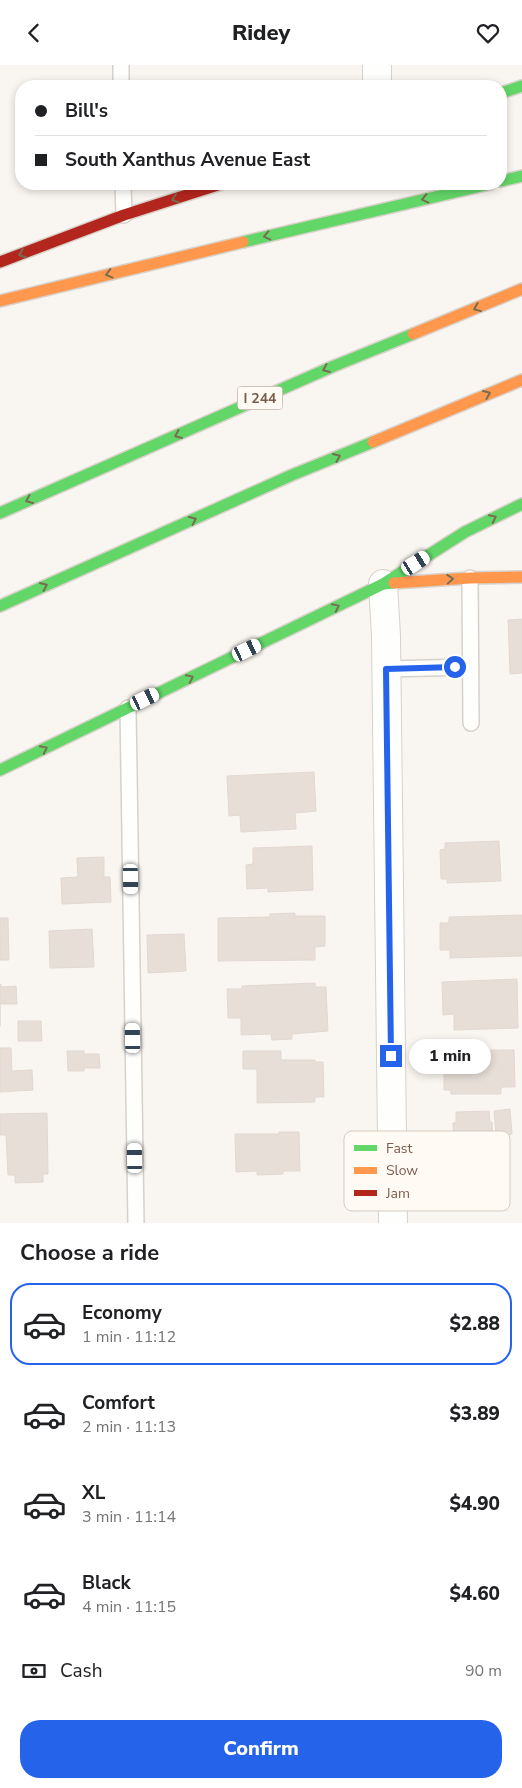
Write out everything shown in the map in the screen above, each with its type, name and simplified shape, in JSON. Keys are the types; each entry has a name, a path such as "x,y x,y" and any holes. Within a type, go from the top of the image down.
{"main road":[{"path":"507,91 522,86"},
{"path":"507,180 522,176"},
{"path":"0,262 124,215 202,190"},
{"path":"0,301 464,190"},
{"name":"I 244","path":"0,513 334,366 522,289"},
{"path":"0,606 292,475 522,380"},
{"path":"0,770 384,584 465,531 522,504"},
{"path":"384,584 470,577 522,577"}],"street":[{"path":"376,65 377,80"},
{"path":"384,584 392,1131"}],"lane":[{"path":"121,65 121,80"},
{"path":"123,190 124,215"},
{"path":"470,577 471,723"},
{"path":"386,669 471,667"},
{"path":"128,708 136,1223"}],"building":[{"path":"522,619 522,673 510,674 508,620"},
{"path":"314,772 316,811 295,813 296,829 241,832 240,815 229,816 227,776"},
{"path":"499,841 501,881 447,883 447,879 441,879 440,850 445,849 445,843"},
{"path":"312,846 313,890 268,892 268,888 247,889 246,865 253,864 253,848"},
{"path":"104,857 104,877 110,877 111,902 62,904 61,878 78,877 77,858"},
{"path":"295,913 295,916 325,916 325,946 315,947 315,960 218,961 218,918 270,917 270,914"},
{"path":"522,915 522,956 450,958 450,950 440,950 440,923 449,923 449,917"},
{"path":"0,918 8,918 9,960 0,960"},
{"path":"92,929 94,967 50,968 49,931"},
{"path":"184,934 186,971 148,973 147,935"},
{"path":"517,979 518,1028 454,1030 454,1014 443,1015 442,982"},
{"path":"315,983 315,987 326,987 328,1031 292,1034 292,1039 272,1040 271,1034 241,1035 241,1018 228,1018 227,989 242,989 242,986"},
{"path":"0,985 1,987 16,986 17,1004 0,1004"},
{"path":"18,1021 41,1021 42,1041 18,1041"},
{"path":"0,1048 11,1048 12,1071 32,1070 33,1090 0,1092"},
{"path":"514,1050 515,1087 501,1087 501,1094 451,1094 451,1090 444,1090 444,1054 451,1054 451,1051"},
{"path":"67,1051 84,1051 84,1054 99,1054 100,1068 68,1071"},
{"path":"243,1051 281,1051 281,1060 315,1060 315,1062 323,1062 324,1097 315,1097 315,1102 257,1103 257,1069 243,1069"},
{"path":"510,1109 512,1134 510,1134 510,1131 496,1131 494,1111"},
{"path":"489,1111 492,1131 453,1131 453,1123 456,1123 456,1112"},
{"path":"47,1113 48,1174 43,1174 43,1182 15,1183 15,1175 8,1175 6,1135 0,1135 0,1114"},
{"path":"279,1132 299,1132 300,1171 283,1171 283,1174 257,1175 257,1171 236,1172 235,1134 279,1134"}],"traffic: fast":[{"path":"507,91 522,86"},
{"path":"507,180 522,176"},
{"path":"243,242 464,190"},
{"path":"0,513 334,366 413,334"},
{"path":"0,606 292,475 373,442"},
{"path":"383,584 465,532 522,504"},
{"path":"0,770 383,584 394,583"}],"traffic: slow":[{"path":"0,301 243,242"},
{"path":"413,334 522,289"},
{"path":"373,442 522,380"},
{"path":"394,583 522,577"}],"traffic: jam":[{"path":"0,262 124,215 202,190"}],"route":[{"path":"391,1056 386,669 455,667"}]}
